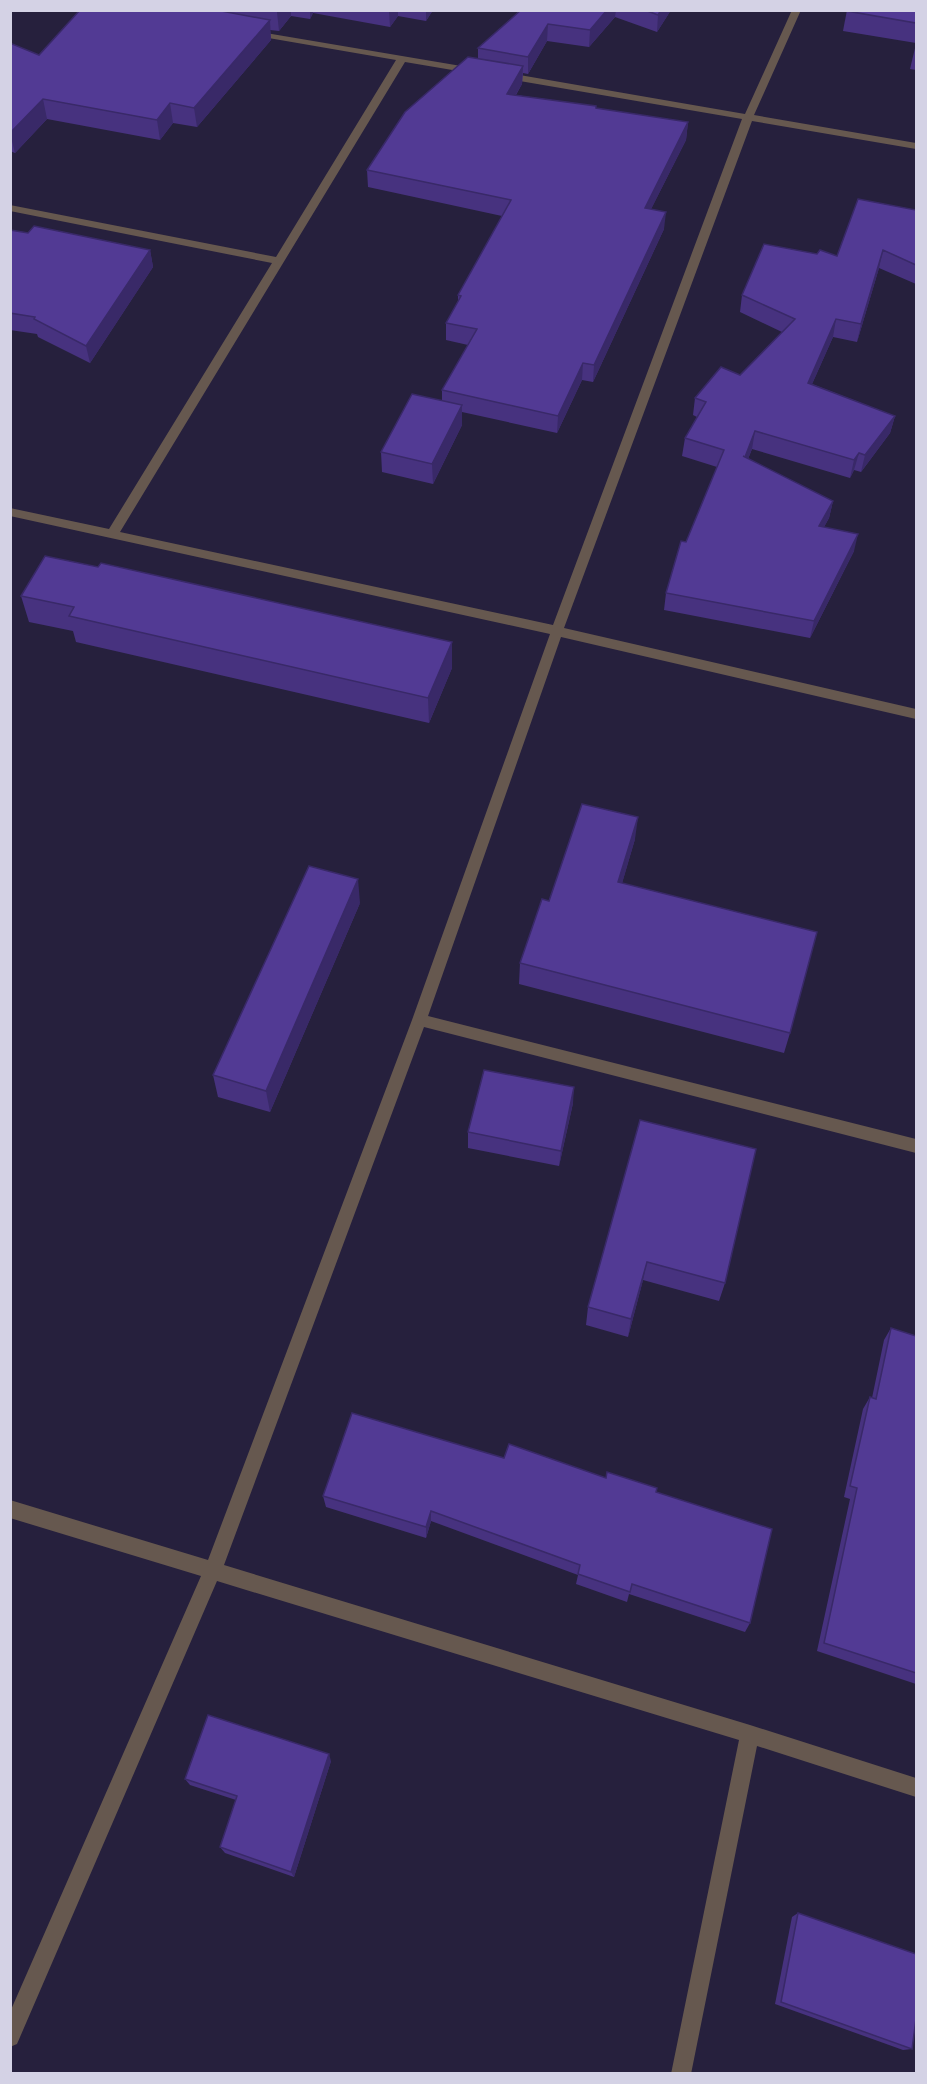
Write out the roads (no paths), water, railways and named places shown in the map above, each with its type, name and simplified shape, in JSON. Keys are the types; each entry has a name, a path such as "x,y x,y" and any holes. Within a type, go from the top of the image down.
{"street":[{"path":"10,2037 213,1570 419,1020 557,631 748,117 797,10"},
{"path":"240,30 483,72"},
{"path":"112,535 402,58"},
{"path":"494,74 916,146"},
{"path":"10,208 279,261"},
{"path":"10,512 557,631 916,714"},
{"path":"419,1020 916,1146"},
{"path":"10,1509 750,1734 916,1788"},
{"path":"681,2073 750,1734"}]}
